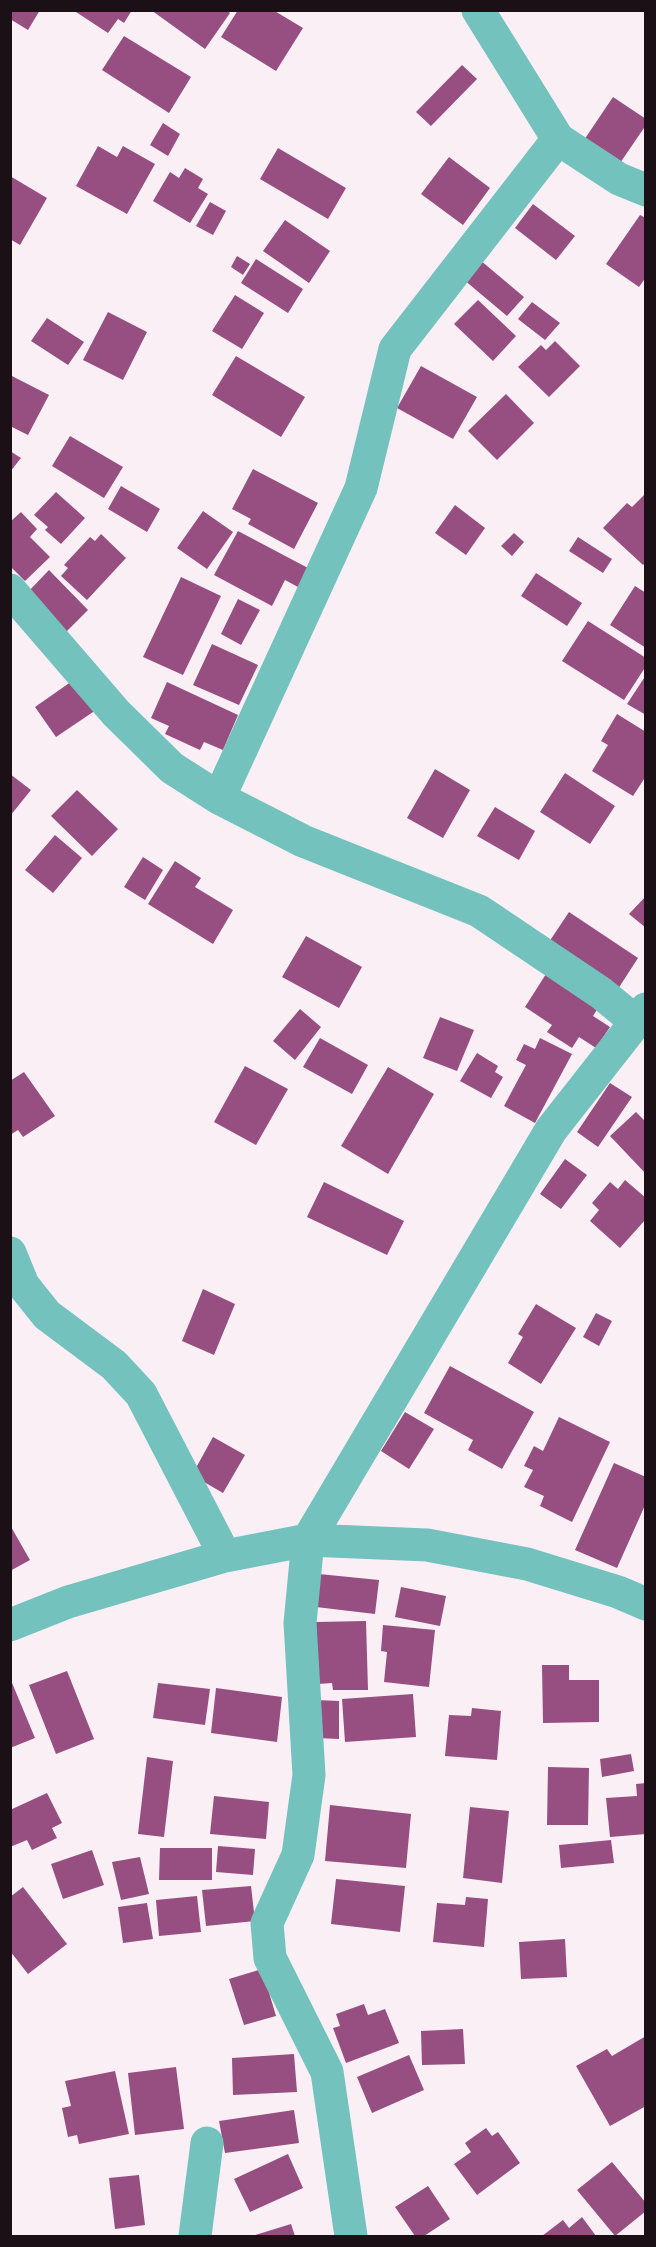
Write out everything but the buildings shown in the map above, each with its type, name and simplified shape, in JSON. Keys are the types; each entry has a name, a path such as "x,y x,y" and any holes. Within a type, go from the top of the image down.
{"street":[{"path":"478,10 558,139 619,179 645,190"},
{"path":"219,798 361,488 394,349 558,139"},
{"path":"10,590 116,712 172,768 219,798 303,841 479,911 601,993 640,1015 551,1130 308,1540 300,1623 309,1775 298,1855 267,1923 270,1958 327,2072 351,2236"},
{"path":"10,1253 22,1285 47,1315 114,1365 141,1394 225,1556"},
{"path":"10,1625 68,1602 225,1556 308,1540 427,1545 527,1564 618,1592 645,1604"},
{"path":"195,2236 207,2143"}]}
